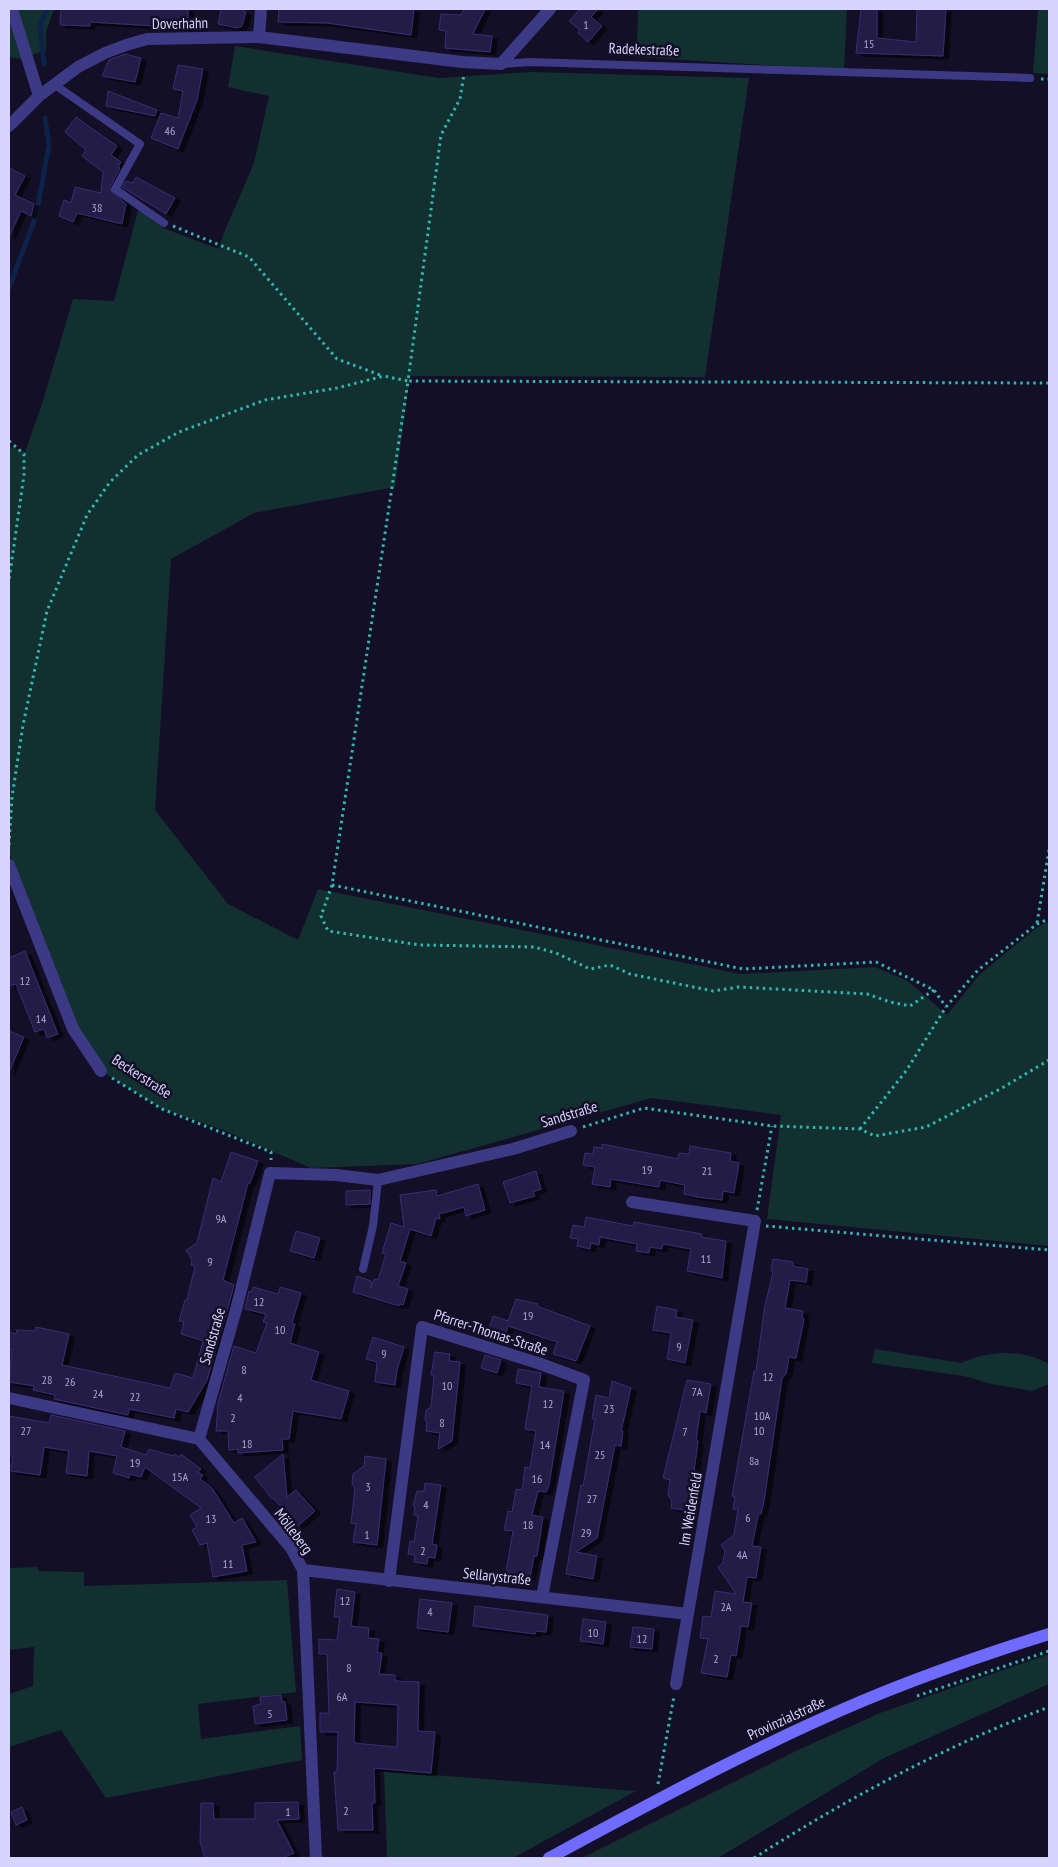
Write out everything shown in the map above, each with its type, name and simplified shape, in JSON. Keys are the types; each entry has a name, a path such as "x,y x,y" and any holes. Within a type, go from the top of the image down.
{"main road":[{"name":"Provinzialstraße","path":"549,1858 770,1743 860,1702 931,1674 1049,1634"}],"street":[{"path":"12,9 39,96"},
{"path":"259,37 261,9"},
{"path":"501,64 550,9"},
{"name":"Doverhahn","path":"9,126 39,96 78,68 105,53 147,40 259,37"},
{"name":"Radekestraße","path":"259,37 462,62 501,64"},
{"name":"Beckerstraße","path":"9,866 73,1029 102,1072"},
{"name":"Sandstraße","path":"199,1439 237,1306 270,1173 336,1175 378,1180 513,1149 571,1131"},
{"path":"632,1202 754,1223"},
{"name":"Im Weidenfeld","path":"676,1684 754,1223"},
{"name":"Pfarrer-Thomas-Straße","path":"389,1581 422,1327 538,1363 584,1380 542,1597"},
{"path":"9,1398 199,1439"},
{"name":"Mölleberg","path":"199,1439 291,1548 303,1570 316,1858"},
{"name":"Sellarystraße","path":"303,1570 688,1614"}],"lane":[{"name":"Radekestraße","path":"501,64 540,62 1030,78"},
{"path":"55,85 140,144 115,189 164,222"},
{"path":"363,1269 373,1226 378,1180"}],"path":[{"path":"462,62 464,79 460,99 441,135 408,381 332,885 320,916 328,931 420,945 534,947 556,953 590,969 610,965 630,974 713,991 740,987 867,994 890,1002 910,1006 934,990"},
{"path":"164,222 249,257 337,358 384,376 408,381 1049,383"},
{"path":"9,845 12,797 22,725 47,611 87,515 110,482 138,455 179,432 265,400 337,388 384,376"},
{"path":"9,441 24,454 24,475 9,580"},
{"path":"1037,924 1049,850"},
{"path":"332,885 743,970 876,962 934,990 946,1007"},
{"path":"860,1129 906,1071 946,1007 978,970 1037,924 1049,919"},
{"name":"Sandstraße","path":"571,1131 644,1108 772,1126 860,1129 875,1136 926,1127 1002,1088 1049,1060"},
{"name":"Beckerstraße","path":"102,1072 162,1110 271,1152 270,1173"},
{"path":"772,1126 754,1223 1049,1250"},
{"path":"916,1696 1049,1651"},
{"path":"656,1802 676,1684"},
{"path":"754,1858 893,1776 990,1729 1049,1707"}],"green space":[{"path":"9,9 54,9 46,32 46,50 21,59 9,57"},
{"path":"638,9 847,9 844,70 637,57"},
{"path":"1038,9 1049,9 1049,74 1033,73"},
{"path":"235,46 439,78 531,72 749,78 705,377 410,376 395,487 254,513 171,559 155,810 228,904 298,940 318,889 741,974 875,967 908,981 947,1015 980,974 1039,926 1049,922 1049,1246 767,1219 781,1115 652,1098 417,1164 311,1168 223,1130 162,1109 101,1071 73,1029 20,895 9,849 9,446 25,452 42,404 73,299 114,301 139,207 163,228 219,249 223,235 254,163 269,96 228,87"},
{"path":"875,1349 961,1363 994,1354 1005,1353 1028,1356 1049,1364 1049,1384 1032,1391 991,1384 964,1376 872,1363"},
{"path":"38,1567 38,1571 84,1572 84,1586 287,1580 296,1692 198,1704 201,1739 300,1726 302,1760 106,1798 61,1730 9,1747 9,1694 33,1686 34,1647 9,1650 9,1568"},
{"path":"1049,1654 1049,1684 884,1758 718,1858 582,1858 798,1750 880,1713"},
{"path":"384,1771 636,1791 513,1858 387,1858"}],"building":[{"path":"61,9 188,9 188,28 90,22 90,26 60,25"},
{"path":"221,9 240,9 246,12 242,26 237,28 218,24"},
{"path":"279,9 414,9 411,35 327,23 278,22"},
{"path":"464,9 485,9 473,34 492,36 490,52 445,48 446,31 439,30 441,14 461,15"},
{"path":"580,9 598,9 591,17 602,26 588,42 578,33 580,30 569,21"},
{"path":"861,9 877,9 877,38 916,42 917,9 946,9 943,56 856,53"},
{"path":"125,54 141,58 135,82 102,76 109,60"},
{"path":"178,65 203,69 197,100 178,149 151,138 161,113 178,118 183,91 173,89"},
{"path":"108,91 157,110 155,116 106,106"},
{"path":"76,117 117,146 111,155 121,162 118,167 120,168 109,189 126,204 122,224 77,213 73,222 59,216 64,200 71,203 75,187 101,193 103,172 82,156 86,150 65,132"},
{"path":"9,168 25,176 15,195 34,204 31,216 21,211 9,237"},
{"path":"136,177 175,198 166,214 122,187 126,181 133,183"},
{"path":"25,951 58,1034 47,1038 44,1029 35,1032 16,984 9,986 9,958"},
{"path":"9,1031 24,1037 9,1072"},
{"path":"602,1144 678,1159 679,1153 689,1154 690,1146 731,1153 730,1161 739,1163 734,1193 723,1191 722,1200 697,1197 684,1194 685,1185 660,1180 659,1187 611,1179 610,1187 592,1184 595,1167 583,1165 585,1153 593,1154 594,1147 602,1148"},
{"path":"231,1152 258,1161 250,1183 248,1183 223,1280 234,1285 229,1304 207,1380 188,1412 176,1409 174,1418 129,1409 128,1415 54,1399 55,1395 33,1390 34,1386 9,1382 12,1350 9,1349 9,1332 16,1334 17,1330 35,1331 36,1327 69,1334 62,1365 170,1388 175,1373 193,1378 203,1341 181,1334 184,1322 179,1321 185,1300 187,1300 195,1266 191,1265 192,1260 186,1250 197,1243 213,1178 221,1182"},
{"path":"536,1171 541,1189 533,1192 535,1196 510,1203 503,1182"},
{"path":"478,1184 485,1210 466,1216 464,1207 439,1214 440,1219 436,1218 431,1236 410,1229 400,1261 406,1263 398,1286 408,1289 403,1305 400,1304 399,1306 353,1292 357,1276 371,1281 371,1288 374,1279 378,1280 386,1254 382,1253 391,1223 404,1227 400,1195 436,1190 437,1196"},
{"path":"370,1190 370,1204 346,1205 346,1191"},
{"path":"586,1217 633,1226 634,1222 702,1234 701,1237 726,1241 722,1278 687,1271 691,1249 663,1244 662,1249 650,1247 649,1253 636,1251 637,1244 600,1237 599,1245 591,1243 590,1249 577,1246 578,1239 570,1238 573,1225 584,1227"},
{"path":"296,1231 320,1238 314,1258 290,1251"},
{"path":"773,1259 793,1262 793,1266 808,1269 806,1282 790,1280 785,1308 803,1311 802,1318 804,1319 796,1358 789,1357 786,1374 782,1378 764,1501 761,1514 759,1513 752,1546 761,1547 756,1578 747,1577 743,1602 752,1603 748,1627 741,1626 736,1656 731,1655 727,1677 701,1673 708,1639 700,1638 703,1616 711,1617 715,1591 736,1594 718,1567 723,1563 725,1551 721,1545 734,1535 738,1509 733,1509 735,1497 732,1496 754,1371 756,1371 765,1305 773,1273 771,1270"},
{"path":"253,1287 278,1294 280,1287 301,1293 292,1323 295,1324 290,1343 319,1352 311,1380 349,1391 341,1419 293,1411 289,1439 282,1439 283,1450 238,1453 238,1449 229,1450 228,1431 216,1431 218,1403 234,1346 256,1353 267,1323 263,1322 266,1314 245,1309 249,1291 252,1292"},
{"path":"516,1299 538,1304 537,1306 590,1326 576,1361 553,1354 557,1342 508,1326 505,1335 489,1329 493,1316 508,1321"},
{"path":"657,1306 677,1310 676,1317 693,1320 685,1363 667,1359 671,1333 653,1330"},
{"path":"373,1337 404,1347 397,1370 395,1385 375,1382 377,1362 366,1359"},
{"path":"435,1352 450,1354 449,1361 460,1362 452,1441 438,1449 440,1433 426,1431 427,1422 425,1420 426,1410 431,1407 434,1375 431,1375"},
{"path":"485,1355 501,1360 497,1373 481,1368"},
{"path":"518,1369 541,1373 539,1387 564,1391 549,1485 546,1492 538,1491 532,1515 543,1517 537,1556 534,1556 530,1577 506,1572 513,1531 504,1530 508,1511 512,1512 516,1489 522,1490 525,1467 530,1468 536,1431 525,1429 532,1386 516,1383"},
{"path":"687,1380 711,1384 706,1413 700,1411 694,1471 696,1471 689,1511 671,1508 672,1501 668,1495 670,1480 663,1478"},
{"path":"612,1381 631,1388 621,1431 623,1431 621,1446 615,1445 597,1538 576,1552 597,1556 593,1579 566,1574 581,1485 583,1486 595,1419 592,1419 596,1395 609,1398"},
{"path":"51,1415 125,1431 121,1447 146,1455 149,1449 173,1456 174,1454 179,1457 181,1454 201,1469 198,1472 203,1475 200,1479 212,1488 234,1523 242,1518 256,1542 242,1545 247,1571 213,1577 207,1543 200,1545 192,1530 197,1527 190,1515 201,1508 145,1467 141,1477 130,1474 129,1478 113,1473 117,1456 89,1451 87,1476 66,1473 69,1451 44,1447 40,1475 11,1471 13,1456 9,1456 9,1416 49,1423"},
{"path":"283,1454 287,1497 296,1490 315,1511 298,1526 272,1499 255,1477"},
{"path":"365,1456 386,1459 377,1545 353,1542 356,1524 351,1523 355,1488 352,1484 353,1474 364,1466"},
{"path":"425,1483 441,1485 432,1544 437,1545 435,1558 428,1557 427,1564 414,1562 415,1555 408,1554 410,1541 414,1542 418,1516 414,1515 415,1507 413,1506 417,1491 424,1491"},
{"path":"337,1589 355,1592 351,1626 369,1628 368,1638 379,1639 377,1653 382,1653 379,1674 395,1675 395,1681 419,1682 418,1731 435,1732 431,1773 374,1768 375,1803 372,1803 373,1830 338,1830 334,1772 337,1772 338,1732 320,1732 320,1713 329,1713 327,1654 319,1654 319,1639 337,1640 340,1617 334,1617","holes":["355,1702 398,1705 397,1747 354,1743"]},
{"path":"420,1599 452,1603 448,1632 417,1628"},
{"path":"475,1606 548,1615 546,1632 536,1631 535,1634 473,1626"},
{"path":"583,1619 606,1622 603,1644 580,1641"},
{"path":"633,1627 654,1629 652,1649 630,1647"},
{"path":"281,1695 282,1702 285,1702 287,1720 255,1724 253,1706 261,1704 260,1697"},
{"path":"298,1802 299,1819 277,1820 294,1853 282,1858 205,1858 200,1841 201,1803 213,1803 214,1819 255,1819 255,1803"},
{"path":"22,1807 27,1820 16,1825 11,1812"}],"waterway":[{"path":"44,64 40,25 47,9"},
{"path":"9,288 36,216 49,145 45,118"}]}
